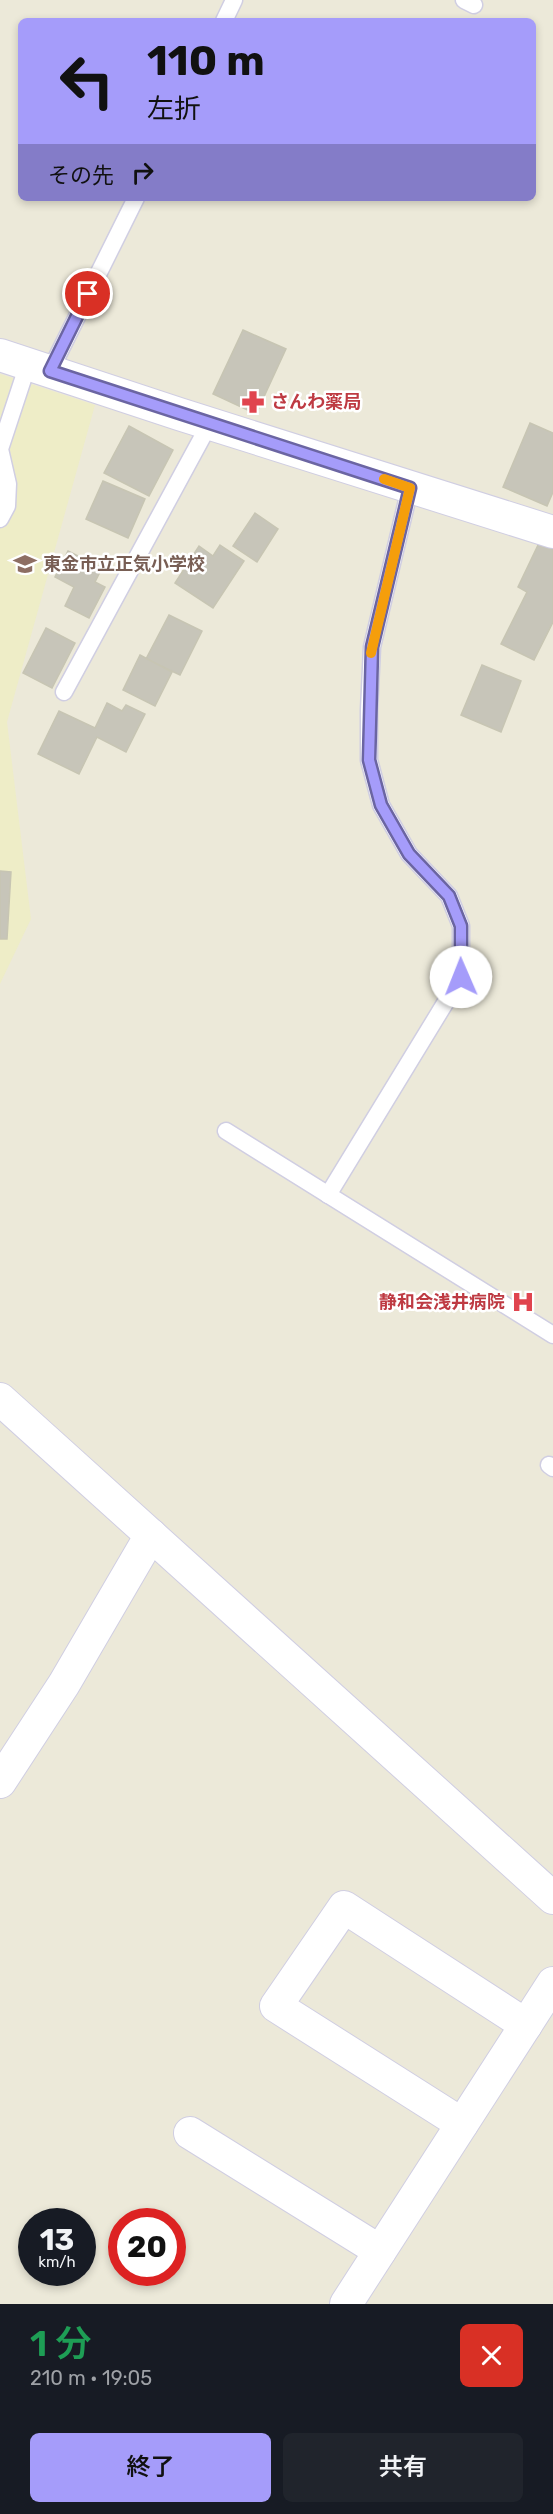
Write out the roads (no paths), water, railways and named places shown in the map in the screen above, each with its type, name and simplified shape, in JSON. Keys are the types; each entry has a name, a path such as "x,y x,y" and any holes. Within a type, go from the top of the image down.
{"street":[{"path":"26,363 553,532"},
{"path":"2,1405 151,1535 553,1898"},
{"path":"0,1782 64,1684 151,1535"},
{"path":"462,2124 276,2006 344,1907 526,2025"},
{"path":"346,2304 553,1983"},
{"path":"190,2133 380,2251"}],"lane":[{"path":"225,18 234,0"},
{"path":"0,519 6,506 8,484 0,449 26,363 134,201"},
{"path":"64,692 210,423"},
{"path":"328,1195 461,977 461,926 449,896 409,854 381,805 369,760 372,647 410,488"},
{"path":"226,1131 553,1335"}],"place":[{"name":"さんわ薬局","path":"253,402"},
{"name":"東金市立正気小学校","path":"25,564"},
{"name":"静和会浅井病院","path":"523,1302"}]}
